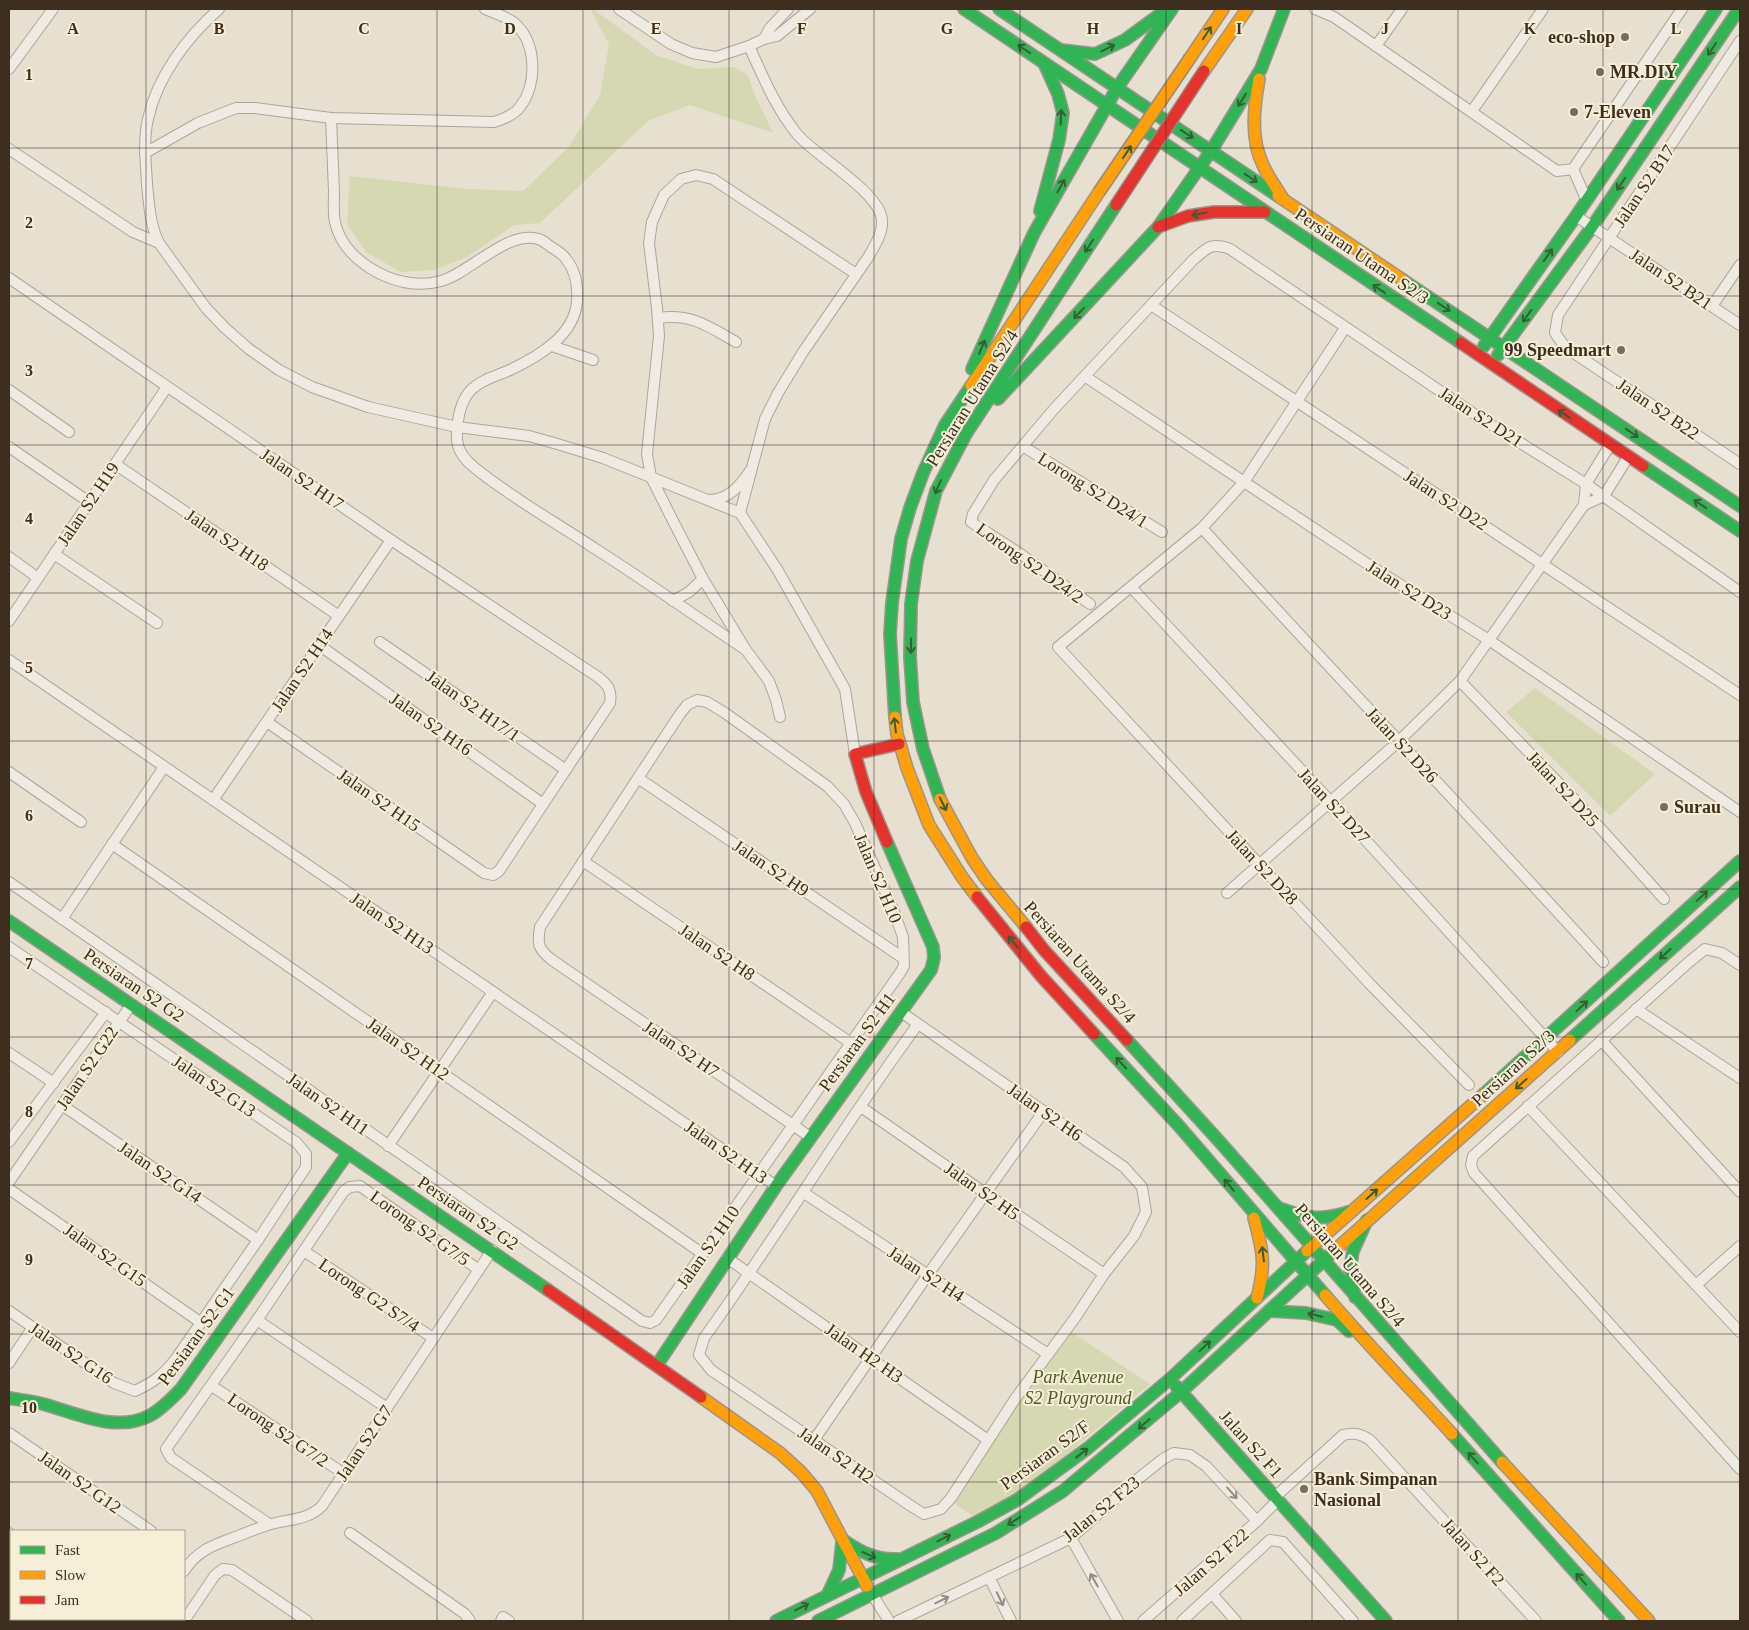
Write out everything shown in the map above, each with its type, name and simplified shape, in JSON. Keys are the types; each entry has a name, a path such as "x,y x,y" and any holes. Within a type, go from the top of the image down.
{"main road":[{"name":"Persiaran Utama S2/3","path":"964,9 1740,531"},
{"name":"Persiaran Utama S2/3","path":"999,9 1740,506"},
{"path":"1061,50 1095,54 1124,40 1167,9"},
{"path":"956,408 984,341 1034,232 1117,88 1172,9"},
{"path":"1223,9 945,425 923,473 906,524 896,571 892,604 890,664 893,704 899,744 930,825 967,884 1041,976 1179,1126 1371,1348"},
{"name":"Persiaran Utama S2/4","path":"1247,9 1204,71 966,434 936,492 917,561 911,604 910,657 913,702 923,749 938,794 972,858 1007,906 1044,950 1219,1141 1486,1446 1649,1621"},
{"path":"1283,199 1263,165 1256,146 1254,124 1255,104 1261,69 1285,9"},
{"path":"1478,355 1587,201 1716,9"},
{"path":"1492,364 1592,227 1739,9"},
{"path":"1034,232 1059,140 1063,113 1058,94 1044,63"},
{"path":"966,434 1158,227 1211,151 1261,69"},
{"path":"1158,227 1188,216 1214,212 1265,212"},
{"path":"855,754 899,744"},
{"name":"Persiaran S2 H1","path":"657,1365 776,1186 931,970 934,958 933,947 866,792 855,754"},
{"name":"Persiaran S2/F","path":"776,1621 979,1522 1017,1500 1074,1459 1170,1379 1311,1247 1737,868"},
{"name":"Persiaran S2/3","path":"1309,1275 1367,1220 1558,1052 1740,886"},
{"name":"Persiaran S2 G2","path":"9,921 492,1250 780,1453 817,1491 872,1594"},
{"name":"Persiaran S2 G1","path":"9,1398 43,1404 94,1420 119,1422 142,1419 164,1406 182,1389 348,1153"},
{"path":"1274,1206 1303,1218 1316,1219 1330,1219 1352,1211"},
{"path":"1252,1211 1264,1259 1264,1276 1257,1298"},
{"path":"1355,1298 1350,1269 1354,1251 1367,1220"},
{"name":"Persiaran S2/F","path":"818,1621 996,1533 1062,1491 1181,1392 1309,1275"},
{"path":"1269,1311 1306,1313 1337,1320 1371,1348 1397,1373 1616,1619"},
{"name":"Jalan S2 F1","path":"1170,1379 1386,1621"},
{"path":"842,1539 876,1559 900,1559"},
{"path":"828,1594 840,1570 842,1539"}],"street":[{"path":"9,69 54,9"},
{"path":"219,9 179,54 157,91 148,120 145,153 148,198 154,232 159,243 206,308 249,350 279,370 312,387 368,407 458,427 529,436 603,458 740,513 777,569 845,689 855,754"},
{"path":"145,153 198,123 236,108 255,108 331,118 494,122 508,118 519,108 529,92 532,75 530,55 526,38 513,23 485,9"},
{"path":"619,9 671,44 692,53 716,57 777,36 810,9"},
{"path":"764,39 770,28 788,9"},
{"path":"1319,9 1334,17 1557,171 1573,169 1682,9"},
{"path":"1376,46 1402,9"},
{"path":"1472,111 1543,9"},
{"name":"Jalan S2 B17","path":"1555,333 1558,315 1740,41"},
{"path":"740,513 765,419 778,393 878,239 882,219 872,199 798,135 775,103 749,46"},
{"path":"331,118 335,222 343,242 357,260 379,274 403,282 426,284 441,281 459,274 509,242 525,238 539,239 565,257 575,273 578,292 577,308 570,322 552,346 511,370 483,380 470,390 462,406 458,427 457,442 463,456 474,468 514,496 649,583 673,602 746,650"},
{"path":"9,149 133,232 159,243"},
{"path":"1573,169 1587,201"},
{"path":"780,717 769,681 746,650 704,579 651,477 647,454 659,336 649,243 652,222 664,195 681,179 696,175 713,179 856,274"},
{"name":"Jalan S2 B21","path":"1576,216 1740,325"},
{"name":"Jalan S2 D21","path":"1151,305 1209,247 1220,245 1230,249 1472,412 1604,496 1740,592"},
{"path":"1712,306 1740,265"},
{"name":"Jalan S2 H17","path":"9,278 391,540 598,676 608,685 611,693 610,703 566,770"},
{"path":"1024,447 1054,410 1151,305"},
{"name":"Jalan S2 D22","path":"1151,305 1740,695"},
{"path":"658,318 672,316 698,321 736,342"},
{"path":"1131,587 1202,528 1244,482 1345,328"},
{"name":"Jalan S2 B22","path":"1555,333 1565,347 1740,464"},
{"path":"552,346 593,360"},
{"name":"Jalan S2 D23","path":"1086,376 1369,565 1489,640 1736,809"},
{"name":"Jalan S2 H19","path":"9,621 167,387"},
{"path":"9,390 69,432"},
{"path":"1227,893 1398,742 1460,681 1584,505 1586,484 1610,444"},
{"path":"9,447 89,502"},
{"name":"Lorong S2 D24/2","path":"1024,447 994,480 973,514 971,522 1022,555 1090,604"},
{"name":"Lorong S2 D24/1","path":"1024,447 1162,532"},
{"path":"1584,505 1604,496 1628,457"},
{"name":"Jalan S2 H18","path":"115,464 339,616"},
{"path":"708,500 719,500 727,496 753,466"},
{"name":"Jalan S2 D26","path":"1202,528 1300,637 1509,858 1603,962"},
{"name":"Jalan S2 H14","path":"213,800 391,540"},
{"path":"54,554 157,622"},
{"path":"9,557 38,578"},
{"path":"673,602 689,592 704,579"},
{"name":"Jalan S2 D28","path":"1131,587 1058,646 1369,983 1469,1084"},
{"name":"Jalan S2 D27","path":"1131,587 1331,802 1558,1052"},
{"name":"Jalan S2 H17/1","path":"380,642 566,770"},
{"name":"Jalan S2 H16","path":"319,645 543,804"},
{"name":"Jalan S2 H13","path":"9,660 776,1186"},
{"name":"Jalan S2 D25","path":"1460,681 1575,800 1664,899"},
{"name":"Jalan S2 H10","path":"552,960 542,952 539,946 540,927 687,705 698,700 707,702 726,713 828,786 844,804 855,824 893,909 902,937 904,966 900,973 656,1320 650,1323"},
{"name":"Jalan S2 H15","path":"266,722 484,873 493,875 499,871 543,804"},
{"path":"62,918 164,767"},
{"path":"543,804 566,770"},
{"path":"9,772 81,822"},
{"name":"Jalan S2 H9","path":"638,778 904,958"},
{"name":"Jalan S2 H12","path":"112,844 703,1254"},
{"name":"Jalan S2 H8","path":"583,861 851,1043"},
{"name":"Jalan S2 H11","path":"9,882 642,1321 650,1323"},
{"name":"Jalan S2 G13","path":"9,947 297,1143 306,1154 306,1167 258,1240"},
{"path":"1740,965 1722,953 1705,949 1473,1156 1472,1165 1474,1173 1740,1469"},
{"name":"Jalan S2 H7","path":"552,960 810,1137"},
{"path":"388,1146 493,992"},
{"name":"Jalan S2 G22","path":"9,1182 119,1021 132,1005"},
{"path":"1636,1010 1740,1078"},
{"path":"9,1142 106,1012"},
{"name":"Jalan S2 H6","path":"901,1012 1124,1167 1142,1187 1146,1212 1134,1236 1104,1274 1075,1318 1015,1399 951,1498"},
{"path":"745,1271 804,1193 888,1065 918,1024"},
{"path":"1601,1040 1740,1192"},
{"path":"9,1053 54,1083"},
{"name":"Jalan S2 G14","path":"62,1105 258,1240"},
{"name":"Jalan S2 H5","path":"861,1106 1104,1274"},
{"path":"1528,1106 1740,1332"},
{"path":"814,1440 870,1357 1044,1111"},
{"name":"Lorong S2 G7/5","path":"304,1251 344,1191 350,1186 360,1186 479,1270"},
{"name":"Jalan S2 G15","path":"9,1189 200,1322"},
{"name":"Jalan S2 H4","path":"804,1193 927,1276 1048,1354"},
{"path":"200,1322 258,1240"},
{"path":"1696,1285 1740,1246"},
{"name":"Jalan S2 G7","path":"188,1557 269,1524 292,1521 318,1510 492,1250"},
{"path":"269,1524 171,1458 166,1449 212,1386 304,1251"},
{"name":"Lorong G2 S7/4","path":"304,1251 433,1338"},
{"name":"Jalan H2 H3","path":"727,1258 988,1440"},
{"name":"Jalan S2 H2","path":"745,1271 704,1338 699,1355 711,1370 924,1514 941,1508 951,1498"},
{"name":"Jalan S2 G16","path":"9,1310 114,1383 135,1391 163,1376 200,1322"},
{"path":"257,1320 387,1408"},
{"path":"9,1363 33,1327"},
{"name":"Lorong S2 G7/2","path":"212,1386 343,1474"},
{"name":"Jalan S2 G12","path":"9,1433 151,1530"},
{"name":"Jalan S2 F2","path":"1276,1499 1343,1435 1350,1433 1364,1436 1370,1440 1536,1621"},
{"name":"Jalan S2 F23","path":"898,1621 1071,1538 1139,1478 1163,1459 1174,1453 1190,1455 1206,1466 1257,1521"},
{"name":"Jalan S2 F22","path":"1142,1621 1257,1521 1276,1499"},
{"path":"350,1533 465,1614 470,1621"},
{"path":"1071,1538 1118,1621"},
{"path":"1182,1621 1270,1540 1276,1540 1283,1542 1353,1621"},
{"path":"185,1620 215,1575 223,1569 232,1570 307,1621"},
{"path":"989,1577 1011,1621"},
{"path":"872,1594 889,1621"},
{"path":"1212,1594 1236,1621"},
{"path":"501,1621 503,1617 509,1621"}],"green space":[{"path":"590,9 593,9 656,55 697,69 734,67 747,74 773,133 690,105 648,121 540,223 514,225 467,257 434,270 401,272 366,252 347,224 350,176 466,189 523,191 568,148 600,95 609,44"},
{"path":"1535,688 1655,774 1610,816 1506,712"},
{"name":"Park Avenue S2 Playground","path":"1068,1330 1150,1384 1015,1498 977,1519 951,1501"}],"traffic: fast":[{"path":"964,9 1461,343"},
{"path":"999,9 1278,196"},
{"path":"972,369 1034,233 1117,88 1172,9"},
{"path":"998,399 1158,227 1211,151 1261,69 1284,9"},
{"path":"1484,346 1576,216 1716,9"},
{"path":"1498,355 1592,227 1739,9"},
{"path":"1061,50 1095,54 1125,40 1166,10"},
{"path":"1040,211 1059,140 1063,113 1058,94 1044,63"},
{"path":"940,799 923,749 913,702 910,657 911,604 917,561 936,491 966,434 1116,205"},
{"path":"1403,280 1740,506"},
{"path":"895,717 890,634 892,603 901,539 923,473 945,425 971,386"},
{"path":"1643,466 1740,531"},
{"path":"657,1365 776,1186 931,970 934,958 933,947 887,842"},
{"path":"1484,1094 1740,861"},
{"path":"1570,1040 1740,887"},
{"path":"9,921 548,1290"},
{"path":"1094,1034 1179,1126 1325,1295"},
{"path":"1127,1040 1219,1141 1502,1462"},
{"path":"9,1398 39,1403 109,1422 123,1423 136,1421 158,1411 181,1389 348,1153"},
{"path":"1279,1208 1298,1215 1315,1217 1332,1216 1352,1211"},
{"path":"1355,1297 1350,1269 1353,1251 1367,1220"},
{"path":"776,1621 979,1521 1017,1500 1088,1448 1170,1379 1307,1251"},
{"path":"818,1621 996,1533 1063,1491 1181,1392 1334,1251"},
{"path":"1269,1311 1306,1313 1337,1320 1349,1331"},
{"path":"1176,1386 1386,1621"},
{"path":"1452,1434 1619,1621"},
{"path":"843,1540 868,1554 882,1558 897,1559"},
{"path":"828,1594 839,1570 842,1543"}],"traffic: slow":[{"path":"1190,58 1223,9"},
{"path":"1204,71 1247,9"},
{"path":"1099,192 1190,58"},
{"path":"1259,79 1254,122 1256,144 1265,169 1283,199"},
{"path":"971,386 1099,192"},
{"path":"1278,196 1403,280"},
{"path":"895,717 897,734 907,768 929,825 977,897"},
{"path":"940,799 972,858 987,880 1026,927"},
{"path":"1334,1251 1570,1040"},
{"path":"1307,1251 1484,1094"},
{"path":"1254,1218 1260,1239 1262,1258 1262,1276 1257,1298"},
{"path":"1325,1295 1452,1434"},
{"path":"701,1397 780,1453 801,1472 817,1491 867,1586"},
{"path":"1502,1462 1649,1621"}],"traffic: jam":[{"path":"1116,205 1204,71"},
{"path":"1158,227 1188,216 1214,212 1265,212"},
{"path":"1461,343 1643,466"},
{"path":"887,842 866,792 855,754 899,744"},
{"path":"977,897 1041,976 1094,1034"},
{"path":"1026,927 1044,950 1127,1040"},
{"path":"548,1290 701,1397"}],"place":[{"name":"eco-shop","path":"1625,37"},
{"name":"MR.DIY","path":"1600,72"},
{"name":"7-Eleven","path":"1574,112"},
{"name":"99 Speedmart","path":"1621,350"},
{"name":"Surau","path":"1664,807"},
{"name":"Bank Simpanan Nasional","path":"1304,1489"}]}
